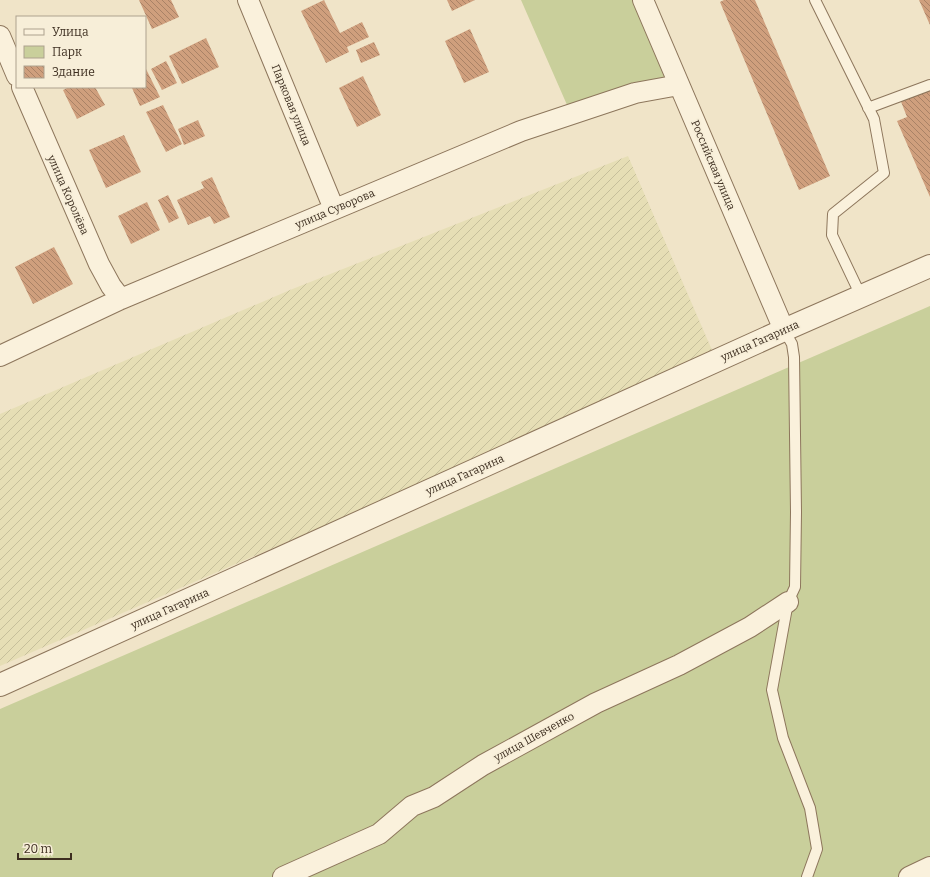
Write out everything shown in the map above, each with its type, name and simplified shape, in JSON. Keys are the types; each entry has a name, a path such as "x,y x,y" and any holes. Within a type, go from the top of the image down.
{"street":[{"name":"Парковая улица","path":"248,0 334,209"},
{"name":"Российская улица","path":"643,0 784,330"},
{"path":"0,36 16,74"},
{"name":"улица Суворова","path":"0,356 121,299 521,131 635,93 679,85"},
{"name":"улица Королёва","path":"22,88 99,264 111,286 121,299"},
{"name":"улица Гагарина","path":"0,685 784,330 930,266"},
{"name":"улица Шевченко","path":"284,877 379,834 412,806 434,797 483,764 596,703 678,665 750,627 788,602"},
{"path":"909,877 930,867"}],"lane":[{"path":"815,0 874,119 884,173 833,214 832,236 861,296"},
{"path":"868,108 930,85"},
{"path":"784,330 792,344 794,357 796,512 795,587 788,602 772,690 783,738 810,808 817,849 807,877"}],"shaded area":[{"path":"628,156 715,357 0,666 0,414 290,290"}],"green space":[{"path":"521,0 643,0 679,85 571,114"},
{"path":"930,306 930,877 0,877 0,709"}],"building":[{"path":"139,0 171,0 179,17 152,29"},
{"path":"324,0 340,33 362,22 369,37 347,47 349,52 326,63 301,11"},
{"path":"447,0 475,0 452,11"},
{"path":"724,0 755,0 830,176 799,190 720,2"},
{"path":"919,0 930,0 930,25"},
{"path":"470,29 489,72 464,83 445,41"},
{"path":"206,38 219,67 182,84 169,56"},
{"path":"374,42 380,55 361,63 356,50"},
{"path":"166,61 177,83 162,90 151,69"},
{"path":"146,69 160,97 140,106 132,88 146,88"},
{"path":"363,76 381,115 357,127 339,88"},
{"path":"930,86 930,197 897,121 907,117 900,99"},
{"path":"67,88 96,88 105,105 77,119 63,90"},
{"path":"163,105 182,144 166,152 146,112"},
{"path":"198,120 205,136 184,145 178,129"},
{"path":"124,135 141,172 106,188 89,150"},
{"path":"212,177 230,217 214,224 210,216 188,225 177,200 204,188 201,182"},
{"path":"168,195 179,218 169,223 158,200"},
{"path":"147,202 160,230 131,244 118,216"},
{"path":"54,247 73,284 33,304 15,267"}]}
